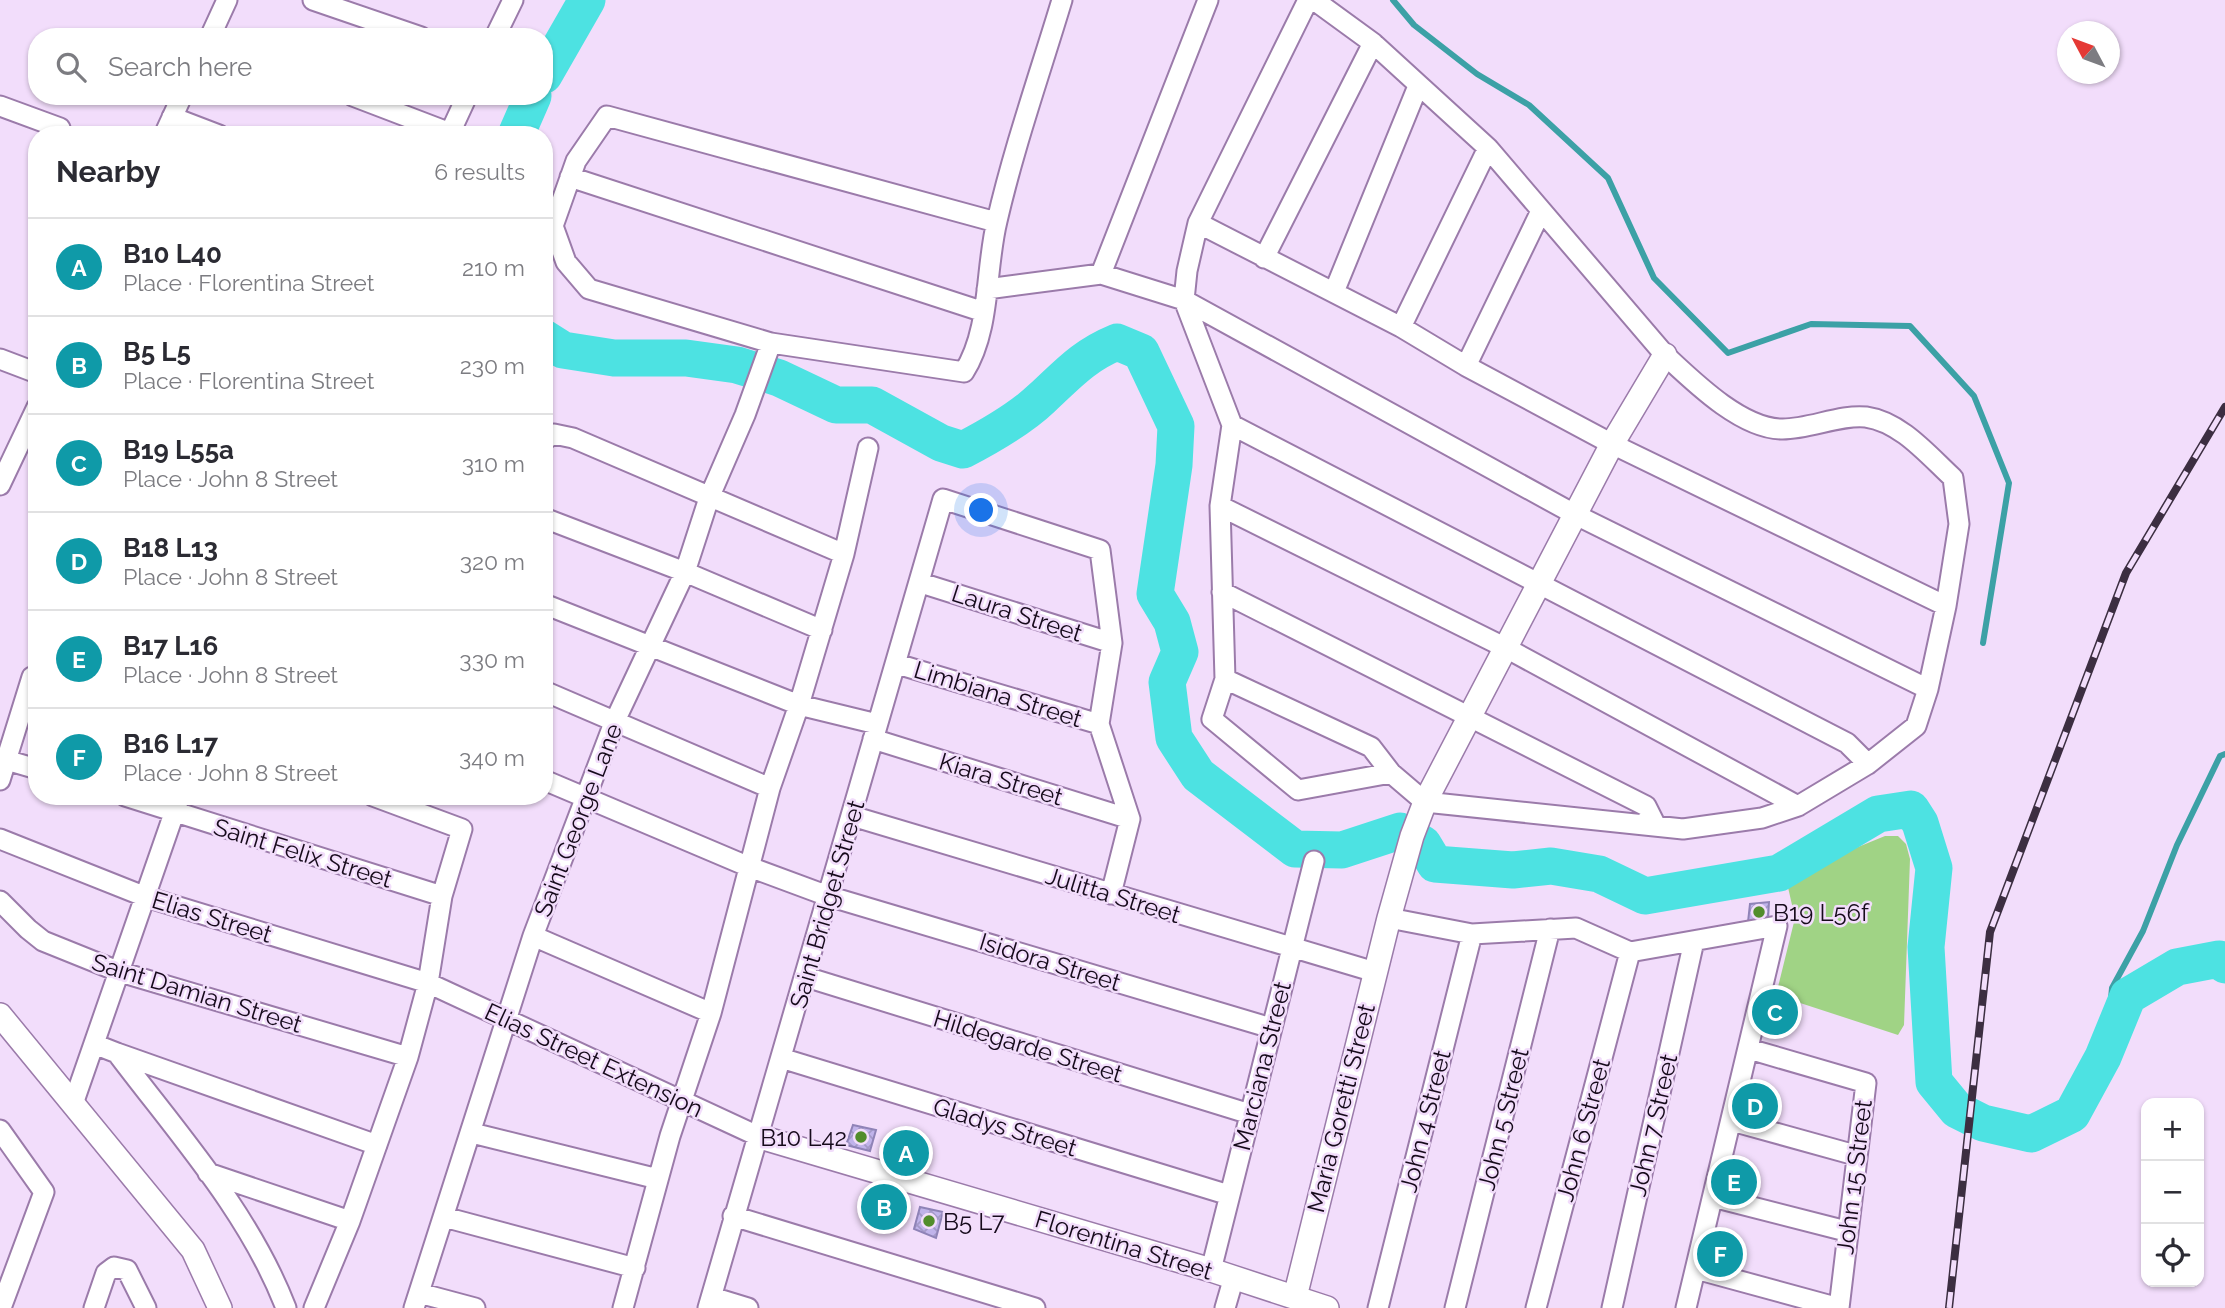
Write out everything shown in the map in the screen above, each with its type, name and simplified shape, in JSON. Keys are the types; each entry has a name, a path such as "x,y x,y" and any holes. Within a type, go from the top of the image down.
{"street":[{"path":"214,28 227,0"},
{"path":"313,0 395,28"},
{"path":"499,28 513,0"},
{"path":"996,222 607,116 576,161 553,226 566,262 589,289 770,348 964,372 974,357 984,312 996,222 1062,0"},
{"path":"1101,275 1208,0"},
{"path":"1308,0 1198,223 1184,300 1232,425 1220,506 1225,679 1212,719 1298,790 1391,774"},
{"path":"1225,679 1371,747 1391,774 1425,802 1683,829 1749,820 1798,806 1868,764 1916,726 1928,688 1959,524 1953,478 1901,431 1866,417 1780,429 1743,418 1665,355 1488,148 1373,43 1314,0"},
{"path":"1264,258 1373,43"},
{"path":"1334,292 1418,86"},
{"path":"168,126 178,105"},
{"path":"376,105 430,126"},
{"path":"454,126 463,105"},
{"path":"0,106 55,126"},
{"path":"1401,327 1488,148"},
{"path":"570,177 984,312"},
{"path":"1466,366 1541,211"},
{"path":"1198,223 1401,327 1466,366 1612,444 1945,606"},
{"path":"987,289 1101,275 1184,300 1576,515 1928,688"},
{"name":"Saint George Lane","path":"416,1301 509,1020 533,936 614,723 685,572 709,498 770,348"},
{"name":"Maria Goretti Street","path":"1293,1303 1389,918 1412,836 1425,802 1612,444 1665,355"},
{"path":"0,359 28,370"},
{"path":"0,485 8,449 28,420"},
{"path":"1232,425 1847,743 1868,764"},
{"path":"553,435 573,438 844,554"},
{"path":"623,1308 658,1179 711,1013 769,788 799,705 844,554 868,448"},
{"name":"Saint Bridget Street","path":"710,1302 733,1216 760,1137 875,732 921,583 943,499 1100,551 1112,643"},
{"path":"1220,506 1506,648 1798,806"},
{"path":"553,521 822,629"},
{"name":"Laura Street","path":"921,583 1112,643"},
{"path":"1222,592 1646,806 1657,826"},
{"name":"Kiara Street","path":"553,608 799,705 1130,820"},
{"path":"1111,894 1130,820 1099,724 1112,643"},
{"name":"Limbiana Street","path":"897,664 1099,724"},
{"path":"553,695 769,788"},
{"path":"28,696 3,770 28,769"},
{"name":"Isidora Street","path":"553,784 747,866 828,896 1271,1028"},
{"path":"73,1104 177,805"},
{"name":"Saint Felix Street","path":"180,805 442,896"},
{"path":"314,1308 350,1221 408,1057 428,983 442,896 462,829 397,805"},
{"name":"Julitta Street","path":"852,816 1375,972"},
{"name":"Elias Street","path":"0,839 146,897 428,983"},
{"name":"Marciana Street","path":"1211,1270 1314,861"},
{"name":"Saint Damian Street","path":"0,901 43,941 120,972 408,1057"},
{"path":"1389,918 1472,934 1576,928 1630,952 1777,926 1686,1308"},
{"name":"John 5 Street","path":"1455,1308 1550,929"},
{"name":"John 4 Street","path":"1378,1308 1472,934"},
{"path":"533,936 711,1013"},
{"name":"John 7 Street","path":"1612,1308 1694,942"},
{"name":"John 6 Street","path":"1535,1308 1630,952"},
{"name":"Hildegarde Street","path":"806,977 1250,1114"},
{"name":"Elias Street Extension","path":"428,983 760,1137"},
{"path":"0,1016 193,1250 220,1308"},
{"path":"94,1044 377,1144"},
{"name":"John 15 Street","path":"1749,1049 1866,1083 1855,1155 1839,1308"},
{"path":"117,1053 233,1206 272,1271 286,1308"},
{"name":"Gladys Street","path":"781,1058 1230,1195"},
{"path":"1732,1121 1855,1155"},
{"path":"0,1130 44,1192 1,1308"},
{"path":"472,1133 658,1179"},
{"name":"Florentina Street","path":"760,1137 1234,1277 1293,1303 1327,1308"},
{"path":"208,1172 350,1221"},
{"path":"1713,1196 1846,1231"},
{"path":"733,1216 1035,1308"},
{"path":"444,1217 635,1268"},
{"path":"94,1308 106,1273 114,1267 127,1270 146,1308"},
{"path":"1696,1269 1839,1308"},
{"path":"1225,1308 1234,1277"},
{"path":"416,1301 475,1308"},
{"path":"710,1302 748,1308"}],"green space":[{"path":"1885,836 1898,836 1906,844 1910,859 1904,1025 1898,1035 1776,995 1795,918 1787,883 1809,867"}],"building":[{"name":"B19 L56f","path":"1769,902 1768,919 1748,922 1750,904"},
{"path":"1771,1000 1786,1000 1781,1024 1763,1025"},
{"path":"1748,1095 1770,1097 1758,1120 1742,1115"},
{"name":"B10 L42","path":"853,1125 876,1130 870,1151 846,1145"},
{"path":"899,1141 919,1148 915,1165 892,1158"},
{"path":"1722,1162 1749,1175 1739,1195 1724,1190"},
{"path":"878,1193 898,1199 890,1221 868,1216"},
{"name":"B5 L7","path":"920,1207 943,1212 936,1238 914,1229"},
{"path":"1715,1245 1730,1248 1725,1264 1711,1260"}],"waterway":[{"path":"553,59 587,0"},
{"path":"1393,0 1414,25 1477,74 1529,105 1608,178 1654,278 1728,353 1811,324 1910,326 1974,396 2009,483 1983,643"},
{"path":"520,126 529,105"},
{"path":"553,344 563,350 614,358 686,358 737,365 779,378 836,405 872,405 941,443 963,450 1024,413 1077,366 1105,347 1117,342 1141,352 1176,426 1174,465 1155,594 1172,622 1180,652 1167,682 1174,738 1198,775 1295,849 1342,850 1400,831 1423,844 1435,864 1513,870 1551,866 1599,874 1645,896 1779,873 1878,814 1911,809 1920,823 1934,868 1926,947 1934,1082 1957,1110 1983,1123 2031,1134 2072,1114 2103,1057 2128,996 2177,967 2219,959 2225,965"},
{"path":"2106,1050 2112,988 2143,931 2177,845 2220,756 2225,754"}],"railway":[{"path":"1949,1308 1990,932 2126,573 2225,407"}],"place":[{"name":"B19 L56f","path":"1759,912"},
{"name":"B19 L55a","path":"1775,1012"},
{"name":"B18 L13","path":"1755,1106"},
{"name":"B10 L42","path":"861,1137"},
{"name":"B10 L40","path":"906,1153"},
{"name":"B17 L16","path":"1734,1182"},
{"name":"B5 L5","path":"884,1207"},
{"name":"B5 L7","path":"929,1221"},
{"name":"B16 L17","path":"1720,1254"}]}
